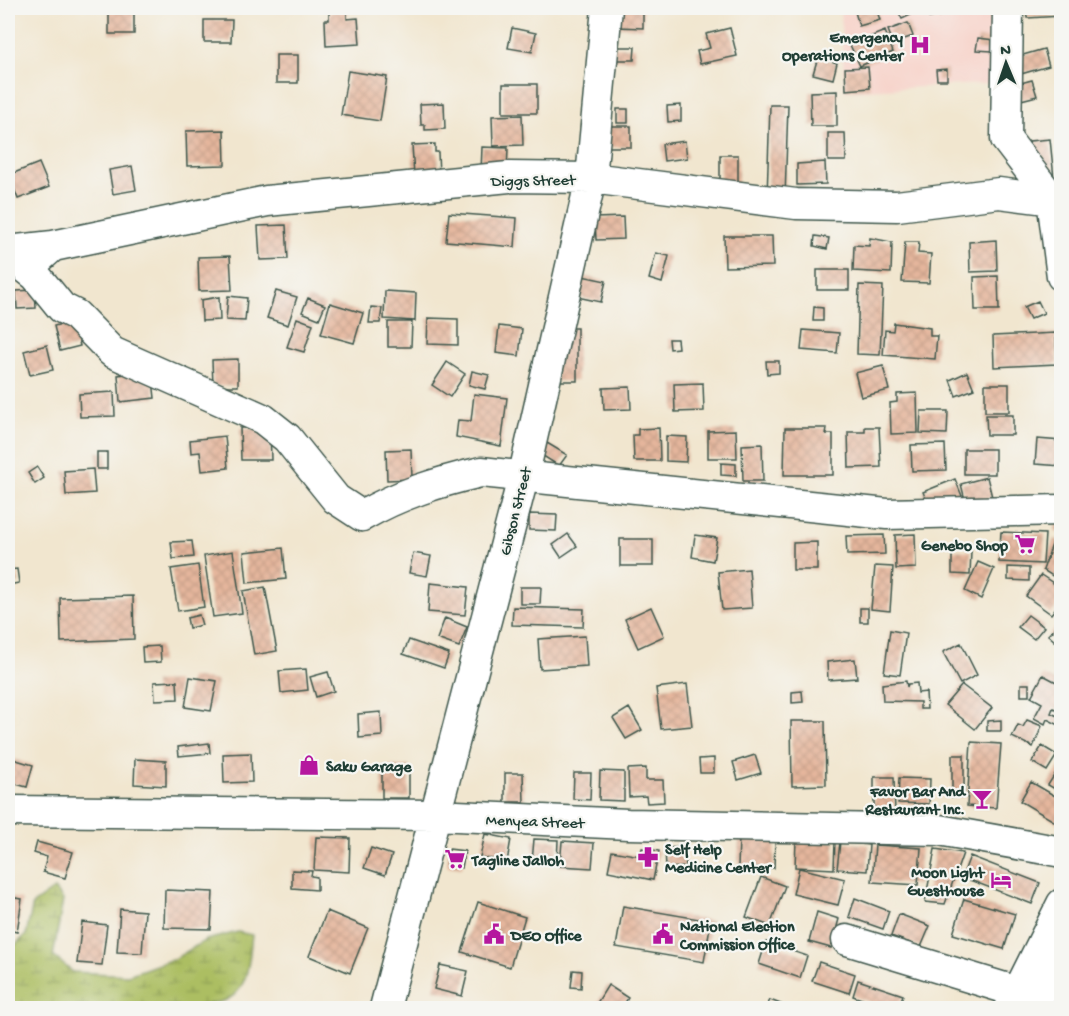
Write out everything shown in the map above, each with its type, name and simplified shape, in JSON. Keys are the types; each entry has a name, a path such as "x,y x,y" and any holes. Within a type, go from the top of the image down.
{"street":[{"name":"Gibson Street","path":"385,1008 523,478 591,178 607,8"},
{"path":"1008,8 1006,139 1057,200 1062,276"},
{"name":"Diggs Street","path":"8,251 53,246 267,201 509,177 591,178 796,204 897,206 999,193 1057,200"},
{"path":"53,246 27,269 36,276 62,308 76,315 112,352 263,419 287,438 336,499 362,516 392,499 440,482 481,472 887,514 1062,510"},
{"name":"Menyea Street","path":"8,811 435,815 628,824 939,830 1062,852"},
{"path":"1020,1003 1062,904"},
{"path":"847,940 1020,1003"},
{"path":"1020,1003 1062,954"}],"shaded area":[{"name":"Emergency Operations Center","path":"840,8 995,8 999,83 845,91"}],"green space":[{"path":"54,889 63,900 53,956 73,972 128,975 176,958 206,940 238,932 252,935 249,962 241,987 228,999 198,1008 8,1008 8,951 26,935 33,904"}],"building":[{"path":"617,8 643,8 643,28 617,27"},
{"path":"854,8 876,8 880,20 859,26"},
{"path":"915,8 917,12 902,19 898,11"},
{"path":"927,8 961,8 962,13 929,18"},
{"path":"1026,8 1062,8 1062,16 1027,18"},
{"path":"109,10 134,10 134,34 109,34"},
{"path":"347,11 347,19 358,18 360,44 326,46 325,20 329,20 329,12"},
{"path":"204,20 232,20 231,42 204,42"},
{"path":"908,23 913,36 893,43 888,30"},
{"path":"512,28 536,33 532,52 508,48"},
{"path":"730,28 737,56 700,64 697,51 710,48 706,34"},
{"path":"885,31 893,52 860,66 850,45"},
{"path":"978,38 994,40 992,51 976,50"},
{"path":"614,47 635,47 634,60 614,60"},
{"path":"1044,49 1049,66 1021,74 1016,57"},
{"path":"276,55 298,55 298,83 276,83"},
{"path":"818,57 837,63 833,79 813,74"},
{"path":"868,67 870,88 846,90 845,68"},
{"path":"947,69 947,80 937,80 936,70"},
{"path":"348,71 387,77 380,121 341,115"},
{"path":"1032,80 1037,96 1021,100 1017,84"},
{"path":"503,84 537,84 537,113 503,113"},
{"path":"837,91 837,126 811,126 810,92"},
{"path":"444,103 445,129 425,130 425,125 421,125 420,104"},
{"path":"681,105 681,121 668,122 667,106"},
{"path":"770,105 788,105 785,198 767,197"},
{"path":"617,109 628,109 628,123 617,123"},
{"path":"522,115 523,145 493,146 492,116"},
{"path":"603,126 631,126 631,147 603,147"},
{"path":"224,130 225,165 187,166 186,131"},
{"path":"828,133 845,133 846,161 828,161"},
{"path":"1050,139 1055,188 1033,189 1029,141"},
{"path":"685,141 687,158 664,161 662,144"},
{"path":"435,144 435,152 438,152 439,175 414,175 412,145"},
{"path":"482,147 508,148 507,172 481,171"},
{"path":"720,155 738,155 738,199 720,199"},
{"path":"825,162 826,184 797,185 797,164"},
{"path":"39,163 49,187 18,199 9,175"},
{"path":"132,166 136,190 113,194 109,170"},
{"path":"449,213 517,218 515,247 446,241"},
{"path":"623,217 624,239 596,240 595,218"},
{"path":"286,225 288,259 260,260 258,226"},
{"path":"724,236 772,236 773,266 725,267"},
{"path":"815,236 829,238 827,249 814,246"},
{"path":"870,238 892,242 891,273 853,271 854,245 869,246"},
{"path":"996,240 997,271 970,272 969,242"},
{"path":"905,242 919,242 918,253 931,254 929,283 902,282"},
{"path":"656,253 669,256 662,283 649,279"},
{"path":"230,256 232,290 199,291 198,257"},
{"path":"817,270 849,270 849,290 817,290"},
{"path":"582,276 606,281 601,302 577,297"},
{"path":"998,276 999,310 975,310 974,277"},
{"path":"859,285 883,286 880,355 857,354"},
{"path":"35,290 36,308 17,309 16,291"},
{"path":"276,291 297,297 288,325 267,318"},
{"path":"385,291 416,293 415,321 384,319"},
{"path":"228,296 247,298 245,321 226,320"},
{"path":"219,297 220,320 202,321 201,300"},
{"path":"308,298 325,305 319,319 302,312"},
{"path":"1038,301 1044,313 1030,319 1024,307"},
{"path":"330,303 363,313 354,343 321,334"},
{"path":"371,307 382,308 380,323 369,323"},
{"path":"814,307 823,308 823,321 813,321"},
{"path":"297,318 313,324 304,352 287,347"},
{"path":"428,318 458,319 458,345 427,344"},
{"path":"74,321 80,346 60,351 54,326"},
{"path":"388,322 412,322 411,347 388,347"},
{"path":"894,323 930,328 930,336 937,336 935,359 883,355 885,330 893,331"},
{"path":"499,326 522,329 519,356 496,353"},
{"path":"555,328 577,328 577,381 556,381"},
{"path":"803,330 839,333 837,353 801,350"},
{"path":"1056,333 1057,364 994,367 993,336"},
{"path":"669,339 677,339 678,348 670,349"},
{"path":"47,345 53,370 30,375 24,351"},
{"path":"8,356 13,373 8,375"},
{"path":"238,359 238,386 213,386 212,360"},
{"path":"766,361 779,361 779,373 767,374"},
{"path":"447,362 465,374 450,397 432,385"},
{"path":"883,366 889,390 861,397 855,373"},
{"path":"152,371 155,398 120,402 118,375"},
{"path":"472,371 489,375 485,389 469,385"},
{"path":"967,372 974,389 956,396 950,380"},
{"path":"703,383 704,411 675,412 674,384"},
{"path":"985,384 1009,384 1009,412 985,412"},
{"path":"630,387 631,409 604,410 603,388"},
{"path":"114,392 115,416 80,417 79,394"},
{"path":"917,393 918,433 891,434 890,403 897,402 897,394"},
{"path":"474,394 507,398 501,446 456,437 458,420 471,421"},
{"path":"921,411 948,411 947,434 920,433"},
{"path":"986,415 1013,415 1013,435 987,435"},
{"path":"865,427 879,427 881,467 849,468 848,432 865,432"},
{"path":"240,428 270,428 271,460 241,460"},
{"path":"659,428 660,461 634,461 633,435 638,435 638,429"},
{"path":"785,428 827,428 826,434 833,434 833,475 784,475"},
{"path":"736,430 737,458 708,458 708,431"},
{"path":"225,436 228,468 202,471 200,452 191,453 190,440"},
{"path":"666,436 687,437 686,462 666,461"},
{"path":"1037,439 1062,441 1062,466 1035,464"},
{"path":"547,443 567,455 559,466 540,454"},
{"path":"762,444 763,481 743,481 742,445"},
{"path":"945,444 946,470 912,471 911,445"},
{"path":"411,449 412,479 387,480 386,450"},
{"path":"964,449 995,449 995,474 964,474"},
{"path":"97,452 107,452 107,469 97,469"},
{"path":"721,463 736,464 736,476 721,475"},
{"path":"37,467 44,478 35,484 28,473"},
{"path":"93,469 95,493 66,495 64,471"},
{"path":"987,477 992,497 966,504 961,484"},
{"path":"955,479 962,496 930,509 923,492"},
{"path":"529,514 557,515 556,531 529,530"},
{"path":"1056,522 1062,522 1062,533 1055,532"},
{"path":"1001,532 1045,534 1043,564 999,562"},
{"path":"568,534 577,546 561,557 553,545"},
{"path":"915,534 916,568 896,569 895,535"},
{"path":"695,535 717,538 713,561 692,557"},
{"path":"884,535 885,554 847,555 846,536"},
{"path":"620,539 653,539 653,566 620,566"},
{"path":"1054,539 1062,541 1062,582 1043,570"},
{"path":"192,541 194,557 173,559 171,542"},
{"path":"817,542 817,570 793,570 793,543"},
{"path":"283,548 286,579 247,583 244,552"},
{"path":"952,550 971,551 970,575 952,574"},
{"path":"233,551 242,613 213,617 204,556"},
{"path":"413,553 431,556 427,576 409,573"},
{"path":"978,562 994,569 981,599 965,591"},
{"path":"198,565 204,607 178,611 171,569"},
{"path":"875,566 893,567 890,611 871,609"},
{"path":"1008,567 1029,568 1029,581 1008,580"},
{"path":"17,569 19,583 8,585 8,570"},
{"path":"749,569 752,608 722,610 718,572"},
{"path":"1041,575 1062,589 1062,600 1051,614 1026,596"},
{"path":"430,583 468,587 465,615 428,612"},
{"path":"265,587 277,651 254,655 243,591"},
{"path":"520,587 541,587 540,604 520,604"},
{"path":"133,596 134,639 61,642 60,598"},
{"path":"513,607 584,609 583,627 512,625"},
{"path":"651,607 664,636 638,648 625,619"},
{"path":"860,608 868,608 868,622 860,622"},
{"path":"199,615 202,625 189,628 187,618"},
{"path":"1028,615 1044,627 1034,639 1018,627"},
{"path":"445,618 467,627 459,647 437,639"},
{"path":"1062,621 1062,647 1048,635"},
{"path":"890,630 906,633 900,675 884,673"},
{"path":"585,636 587,666 540,669 538,639"},
{"path":"409,640 449,654 444,668 403,654"},
{"path":"961,643 977,675 960,684 943,652"},
{"path":"160,646 161,662 143,663 142,647"},
{"path":"855,659 857,678 828,680 827,662"},
{"path":"306,669 308,690 281,693 279,671"},
{"path":"328,672 334,691 316,697 310,677"},
{"path":"1043,675 1062,685 1062,703 1058,710 1053,708 1051,713 1062,718 1059,725 1047,719 1045,724 1034,718 1042,703 1031,697"},
{"path":"190,677 217,681 211,711 185,707"},
{"path":"177,681 178,699 155,700 154,682"},
{"path":"906,681 907,687 908,684 917,683 918,693 926,692 927,709 920,709 920,702 883,701 882,684"},
{"path":"687,684 692,726 661,729 656,688"},
{"path":"1021,684 1029,684 1029,696 1021,696"},
{"path":"962,685 992,708 975,729 945,705"},
{"path":"802,691 803,702 792,703 792,692"},
{"path":"629,708 642,730 626,739 613,718"},
{"path":"381,712 382,736 359,738 358,714"},
{"path":"1001,720 1001,731 987,731 987,721"},
{"path":"1027,720 1042,726 1033,747 1012,737 1018,725 1023,727"},
{"path":"791,721 825,721 826,785 792,786"},
{"path":"971,742 1001,744 996,808 967,806"},
{"path":"209,743 210,753 179,756 178,747"},
{"path":"1042,746 1057,755 1047,771 1032,762"},
{"path":"251,753 252,782 224,783 223,754"},
{"path":"755,755 761,773 738,780 733,762"},
{"path":"952,755 964,755 964,797 952,797"},
{"path":"714,758 714,773 700,773 699,759"},
{"path":"13,759 33,765 27,787 8,782"},
{"path":"135,759 166,761 166,786 134,784"},
{"path":"1062,763 1062,793 1048,785"},
{"path":"382,766 409,766 409,798 382,798"},
{"path":"646,768 646,780 663,780 664,802 647,803 646,796 629,797 628,769"},
{"path":"600,771 624,772 624,801 599,800"},
{"path":"505,773 523,773 524,802 505,802"},
{"path":"574,773 591,773 590,800 573,799"},
{"path":"874,777 894,777 895,815 874,815"},
{"path":"899,778 930,779 929,804 898,803"},
{"path":"1031,782 1062,800 1062,826 1020,801"},
{"path":"485,834 511,839 507,862 480,857"},
{"path":"316,837 350,838 349,872 314,870"},
{"path":"739,838 775,839 774,868 738,867"},
{"path":"534,839 558,840 557,863 532,862"},
{"path":"796,840 835,842 834,869 795,867"},
{"path":"562,841 594,843 592,868 560,866"},
{"path":"37,842 73,852 65,878 43,872 47,857 34,853"},
{"path":"840,842 869,845 867,871 837,869"},
{"path":"875,845 921,848 918,885 872,882"},
{"path":"685,847 686,867 666,868 665,848"},
{"path":"371,848 392,855 385,875 364,868"},
{"path":"642,848 659,851 653,880 608,871 612,851 640,856"},
{"path":"449,849 465,851 462,868 447,866"},
{"path":"935,849 963,853 945,904 925,902"},
{"name":"Moon Light Guesthouse","path":"970,856 1040,883 1032,904 962,877"},
{"path":"799,868 845,879 838,905 793,894"},
{"path":"292,870 312,871 311,876 317,877 317,890 292,888"},
{"path":"761,877 785,886 770,926 746,917"},
{"path":"165,890 213,892 211,929 164,928"},
{"path":"8,897 22,899 17,932 8,930"},
{"path":"855,898 889,911 883,929 849,917"},
{"path":"964,899 1015,914 1004,949 953,934"},
{"name":"DEO Office","path":"478,902 525,917 510,967 462,952"},
{"name":"National Election Commission Office","path":"623,906 711,921 704,962 616,947"},
{"path":"120,909 145,911 142,953 117,952"},
{"path":"327,911 368,928 350,973 309,956"},
{"path":"817,912 839,919 831,948 809,942"},
{"path":"899,914 930,926 921,947 891,936"},
{"path":"82,922 107,925 102,965 77,963"},
{"path":"766,942 807,956 800,978 759,964"},
{"path":"819,962 855,974 849,993 812,981"},
{"path":"440,965 468,971 462,996 434,989"},
{"path":"573,970 582,971 581,988 571,987"},
{"path":"858,980 903,995 898,1008 887,1008 853,996"},
{"path":"608,985 628,998 622,1008 595,1006"},
{"path":"1062,990 1062,1005 1056,1002"},
{"path":"770,1000 791,1008 766,1008"}],"place":[{"name":"Emergency Operations Center","path":"920,45"},
{"name":"Genebo Shop","path":"1025,544"},
{"name":"Saku Garage","path":"309,765"},
{"name":"Favor Bar And Restaurant Inc.","path":"982,799"},
{"name":"Self Help Medicine Center","path":"648,857"},
{"name":"Tagline Jalloh","path":"455,859"},
{"name":"Moon Light Guesthouse","path":"1001,880"},
{"name":"DEO Office","path":"494,934"},
{"name":"National Election Commission Office","path":"663,934"}]}
